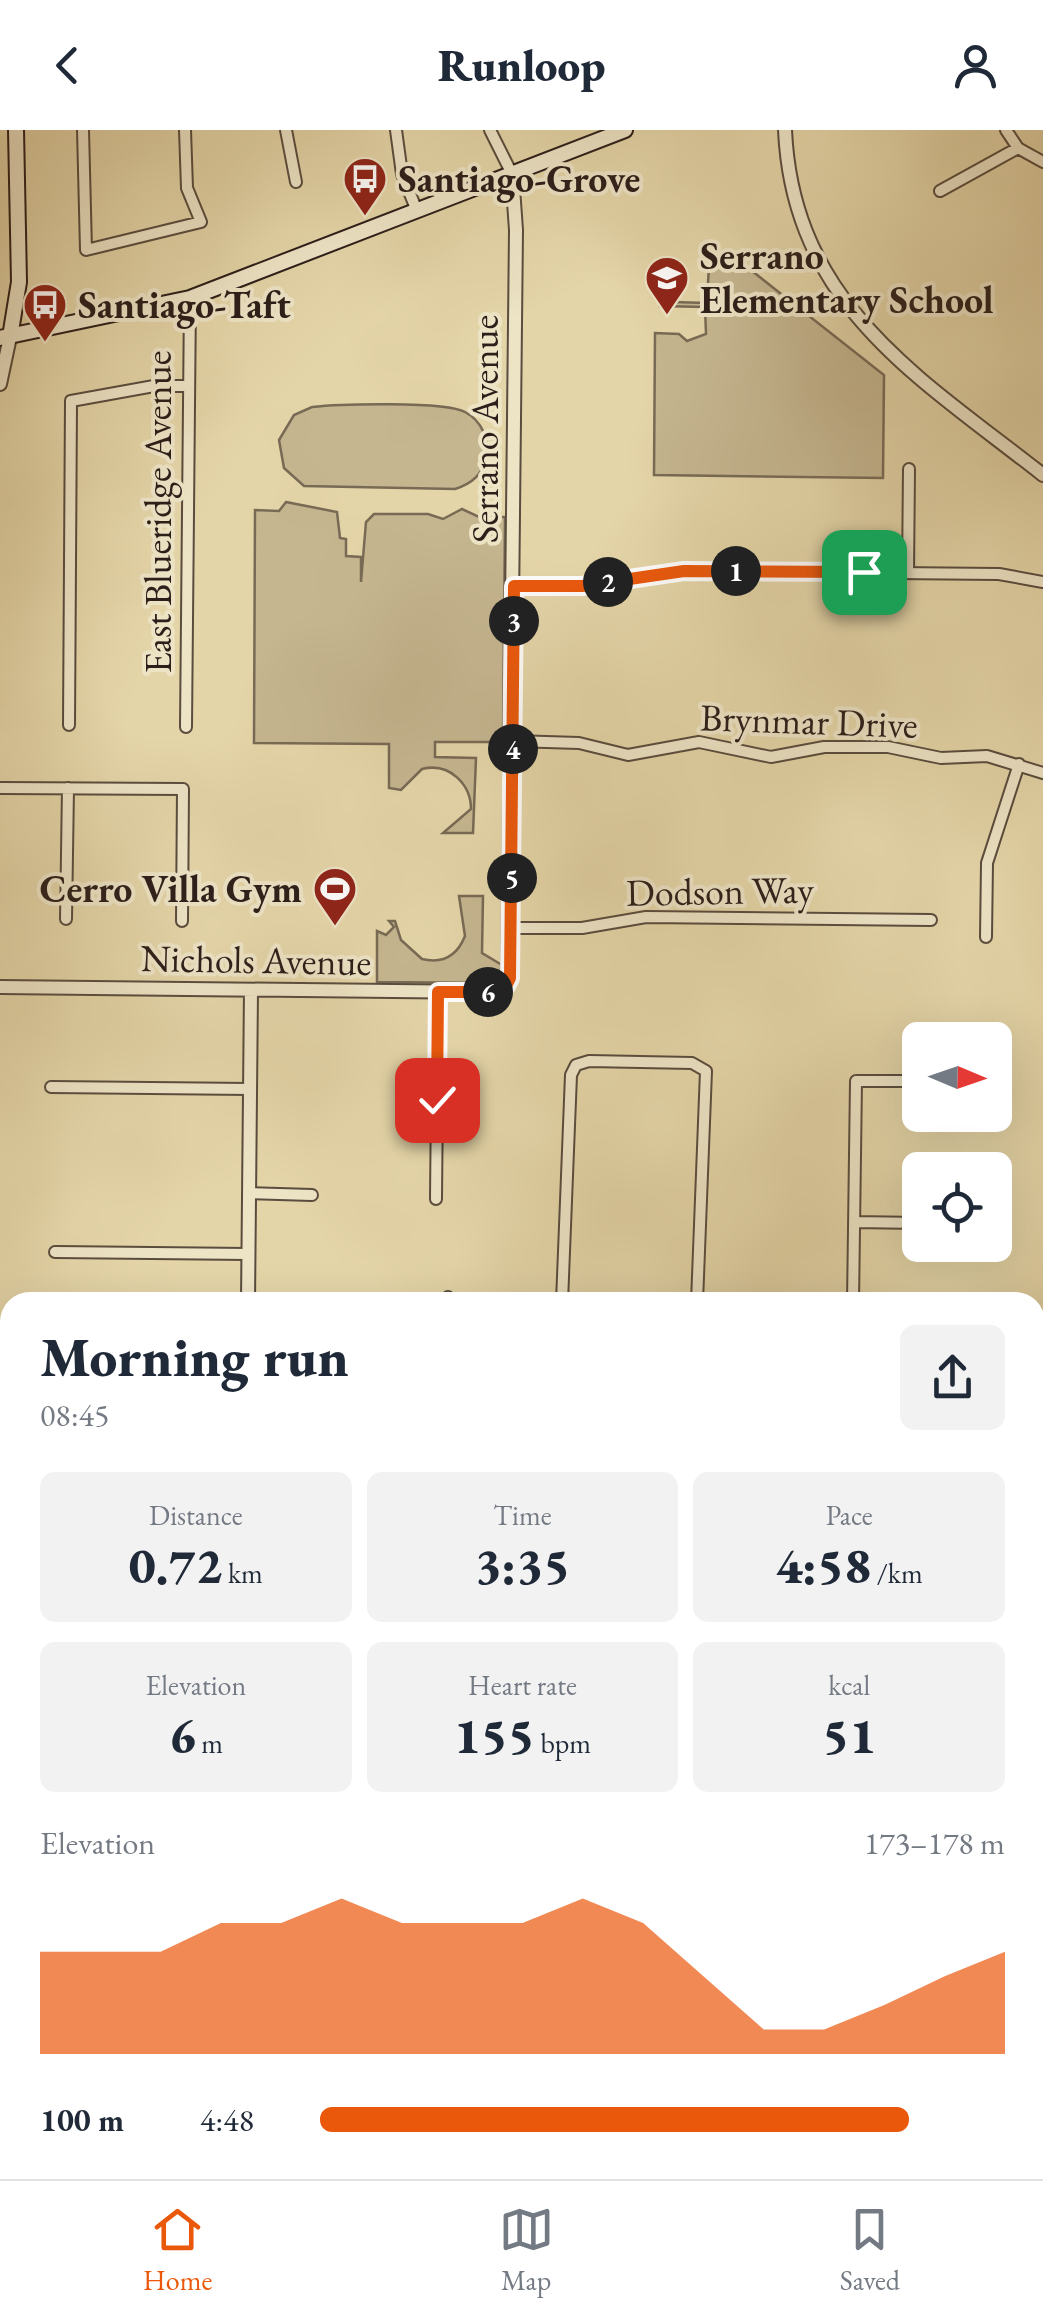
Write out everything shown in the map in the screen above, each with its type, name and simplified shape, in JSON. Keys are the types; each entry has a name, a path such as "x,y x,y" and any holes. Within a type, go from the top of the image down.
{"main road":[{"path":"16,130 19,282 5,338 190,298 625,130"}],"street":[{"path":"84,130 86,250 201,222 187,188 185,130"},
{"path":"286,130 296,182"},
{"path":"396,130 398,162 417,211"},
{"path":"490,130 512,174"},
{"path":"786,130 794,194 806,232 821,269 849,312 884,349 1043,475"},
{"path":"1006,130 1018,148 1043,162"},
{"path":"940,192 1018,148"},
{"name":"Serrano Avenue","path":"508,984 512,928 516,190 512,174"},
{"name":"East Blueridge Avenue","path":"186,727 190,298"},
{"path":"0,384 5,338"},
{"path":"69,724 71,401 154,386 189,386"},
{"path":"908,573 909,469"},
{"path":"514,586 582,586 684,571 999,574 1043,582"},
{"name":"Brynmar Drive","path":"513,741 579,743 628,755 699,742 771,757 824,748 888,747 941,758 987,756 1043,773"},
{"path":"986,937 987,863 1019,764"},
{"path":"0,788 183,789 182,921"},
{"path":"66,919 68,788"},
{"name":"Dodson Way","path":"512,928 582,928 646,917 931,920"},
{"name":"Nichols Avenue","path":"0,987 494,992 508,984"},
{"path":"248,1292 251,990"},
{"path":"436,1199 438,992"},
{"path":"562,1292 571,1075 576,1065 692,1062 704,1068 708,1080 697,1292"},
{"path":"853,1292 856,1081 902,1081"},
{"path":"51,1087 250,1089"},
{"path":"249,1194 312,1194"},
{"path":"854,1222 902,1222"},
{"path":"56,1252 248,1254"}],"shaded area":[{"path":"701,256 733,256 884,375 883,478 654,475 655,333 679,334 687,341 706,334 705,307 660,306 661,283 673,284 672,302 707,303 709,264 701,263"},
{"path":"415,405 465,412 483,432 487,444 484,464 475,478 455,489 304,486 284,468 279,440 294,415 312,407"},
{"path":"286,502 337,512 340,538 346,539 346,556 361,557 361,582 366,522 374,514 428,514 443,519 462,509 479,517 505,517 503,742 435,742 435,757 476,758 473,833 443,833 471,809 463,784 450,772 422,769 401,790 389,788 389,744 254,743 255,510 279,511"},
{"path":"459,896 483,896 482,953 502,965 498,979 491,983 377,982 377,931 386,935 394,927 389,921 395,921 401,940 422,959 443,959 458,949 465,936"}],"place":[{"name":"Santiago-Grove","path":"365,217"},
{"name":"Serrano Elementary School","path":"667,316"},
{"name":"Santiago-Taft","path":"45,343"},
{"name":"Cerro Villa Gym","path":"335,927"}],"route":[{"path":"437,1100 438,992 494,992 506,986 510,978 514,586 582,586 684,571 864,572"}]}
